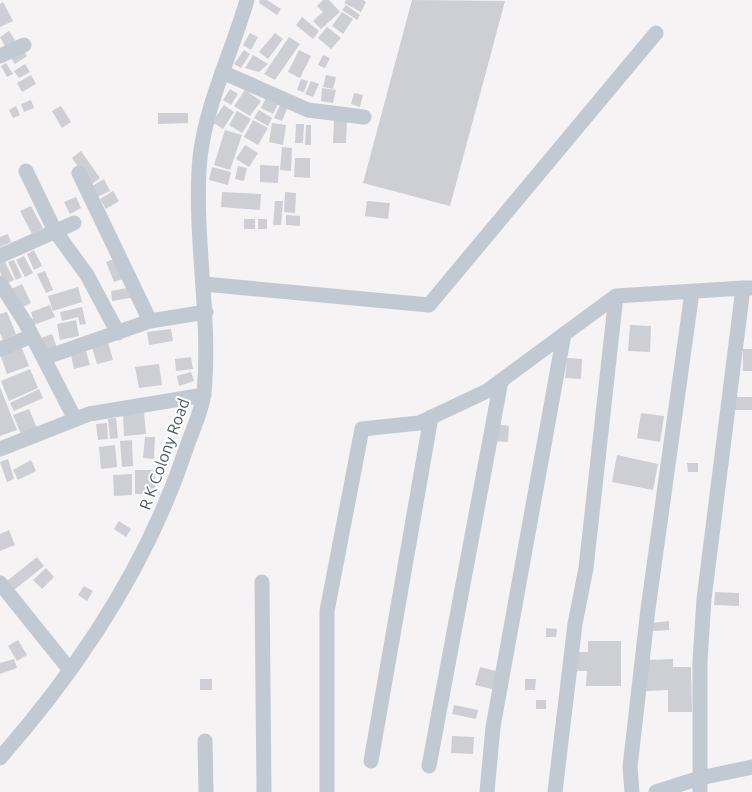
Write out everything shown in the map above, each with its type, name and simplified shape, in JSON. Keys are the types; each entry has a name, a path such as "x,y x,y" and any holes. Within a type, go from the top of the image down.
{"street":[{"name":"R K Colony Road","path":"0,758 38,715 101,625 142,558 174,486 204,395 206,312 199,171 202,144 222,72 247,0"},
{"path":"204,284 430,305 656,33"},
{"path":"0,56 24,45"},
{"path":"222,72 308,110 364,117"},
{"path":"26,171 55,231 86,275 118,333"},
{"path":"79,173 150,321"},
{"path":"0,256 74,223"},
{"path":"0,283 32,336 75,419"},
{"path":"327,792 327,611 362,429 418,423 487,390 616,296 747,288 704,599 700,661 700,785"},
{"path":"632,792 630,767 648,609 692,292"},
{"path":"555,792 575,624 586,568 616,296"},
{"path":"44,358 150,321 206,312"},
{"path":"487,792 495,718 564,334"},
{"path":"0,349 32,336"},
{"path":"430,766 501,381"},
{"path":"0,449 89,414 204,395"},
{"path":"371,761 430,417"},
{"path":"262,582 264,792"},
{"path":"0,583 69,670"},
{"path":"205,741 206,792"},
{"path":"656,792 700,785 752,767"}],"building":[{"path":"260,0 267,0 281,9 277,15 259,3"},
{"path":"323,0 329,0 340,12 321,29 313,21 323,12 317,6"},
{"path":"346,0 363,0 366,2 361,12 344,3"},
{"path":"412,0 505,1 450,206 363,183"},
{"path":"3,2 13,21 0,27 0,4"},
{"path":"346,5 360,15 357,20 342,10"},
{"path":"342,12 353,19 343,34 332,26"},
{"path":"302,17 319,31 313,39 296,25"},
{"path":"327,27 341,38 331,49 318,38"},
{"path":"9,31 16,42 6,48 0,37"},
{"path":"250,33 258,37 251,50 243,45"},
{"path":"275,33 283,39 268,59 259,52"},
{"path":"289,37 300,44 275,80 264,74"},
{"path":"22,48 27,56 15,64 10,57"},
{"path":"244,50 250,54 241,68 234,64"},
{"path":"299,50 311,56 300,78 288,72"},
{"path":"253,55 268,64 259,72 245,68"},
{"path":"323,55 330,58 325,68 318,65"},
{"path":"6,63 13,74 7,77 1,66"},
{"path":"25,64 30,72 19,78 14,71"},
{"path":"31,75 36,84 22,92 17,83"},
{"path":"326,75 336,77 333,89 323,87"},
{"path":"301,79 308,81 304,92 297,90"},
{"path":"311,81 319,84 313,97 305,94"},
{"path":"322,88 336,90 333,103 321,101"},
{"path":"230,89 238,94 231,105 223,100"},
{"path":"245,90 261,101 250,116 234,106"},
{"path":"354,93 363,95 360,107 351,104"},
{"path":"267,96 279,102 273,114 261,108"},
{"path":"31,100 34,108 24,112 21,104"},
{"path":"282,101 289,104 282,121 274,118"},
{"path":"224,105 234,112 223,129 212,122"},
{"path":"16,106 20,115 13,118 9,110"},
{"path":"61,106 71,122 62,128 52,111"},
{"path":"259,110 272,118 268,126 254,118"},
{"path":"237,111 251,119 242,133 229,125"},
{"path":"158,113 188,113 188,123 158,124"},
{"path":"334,119 347,119 346,143 333,143"},
{"path":"253,120 268,128 258,145 244,137"},
{"path":"272,123 286,125 283,145 269,142"},
{"path":"296,124 304,124 303,143 295,143"},
{"path":"306,125 311,125 311,145 305,145"},
{"path":"225,130 242,135 230,170 214,165"},
{"path":"245,145 258,153 249,167 236,159"},
{"path":"282,147 292,148 291,171 280,170"},
{"path":"81,151 100,178 91,185 72,158"},
{"path":"295,158 310,158 310,178 294,177"},
{"path":"260,165 279,166 278,183 260,182"},
{"path":"238,166 247,168 244,181 235,179"},
{"path":"212,167 231,172 228,185 209,180"},
{"path":"104,179 110,191 97,197 92,186"},
{"path":"113,191 119,201 106,209 100,199"},
{"path":"222,192 261,194 260,210 221,207"},
{"path":"285,192 296,193 295,213 284,212"},
{"path":"76,197 81,208 70,214 64,202"},
{"path":"275,201 283,201 281,225 273,225"},
{"path":"367,201 390,203 388,219 365,216"},
{"path":"31,206 43,228 32,234 20,211"},
{"path":"286,215 300,216 300,226 286,225"},
{"path":"244,219 255,219 255,229 244,229"},
{"path":"258,219 267,219 267,229 258,229"},
{"path":"8,234 11,242 0,247 0,237"},
{"path":"34,250 42,266 34,270 27,254"},
{"path":"24,256 33,273 25,277 16,260"},
{"path":"115,259 123,279 114,282 106,262"},
{"path":"4,260 14,280 6,284 0,272 0,262"},
{"path":"14,260 22,277 16,280 8,262"},
{"path":"45,271 53,290 46,293 37,274"},
{"path":"22,284 31,303 19,309 9,290"},
{"path":"78,287 82,302 53,311 48,296"},
{"path":"133,287 135,297 112,301 111,291"},
{"path":"50,305 55,317 31,326 26,322 33,319 31,312"},
{"path":"82,307 86,324 80,325 78,317 62,321 60,312"},
{"path":"7,312 16,334 3,340 0,333 0,314"},
{"path":"76,320 79,336 60,340 57,324"},
{"path":"630,325 651,326 650,352 628,351"},
{"path":"171,329 173,341 149,345 147,332"},
{"path":"52,334 57,348 44,353 39,339"},
{"path":"108,342 113,360 97,364 92,347"},
{"path":"21,346 29,366 7,374 0,354"},
{"path":"743,349 752,349 752,371 743,371"},
{"path":"86,351 90,365 74,369 71,355"},
{"path":"191,357 193,369 176,371 175,359"},
{"path":"567,358 582,359 581,379 565,378"},
{"path":"159,364 162,385 139,388 135,367"},
{"path":"30,369 38,388 9,401 1,381"},
{"path":"191,372 194,381 179,386 177,376"},
{"path":"0,387 17,430 0,436"},
{"path":"39,389 43,398 14,411 10,403"},
{"path":"733,397 752,397 752,410 733,410"},
{"path":"29,409 37,428 21,434 13,415"},
{"path":"144,412 146,434 124,436 123,413"},
{"path":"641,413 664,416 660,442 637,438"},
{"path":"116,418 118,438 110,439 108,419"},
{"path":"107,423 108,439 98,440 96,424"},
{"path":"496,424 509,426 508,442 495,441"},
{"path":"145,437 155,437 154,459 143,458"},
{"path":"132,440 133,466 122,467 120,441"},
{"path":"115,445 117,467 101,469 99,447"},
{"path":"617,455 658,464 653,490 612,482"},
{"path":"8,459 14,479 7,482 0,462"},
{"path":"31,460 36,471 18,480 13,470"},
{"path":"687,463 698,463 698,472 688,472"},
{"path":"135,470 155,470 155,494 135,494"},
{"path":"132,474 132,495 114,496 113,475"},
{"path":"119,521 131,529 126,537 114,529"},
{"path":"9,530 15,545 0,551 0,534"},
{"path":"37,557 44,566 14,590 7,581"},
{"path":"46,568 54,577 42,589 33,580"},
{"path":"84,586 93,591 87,601 78,595"},
{"path":"715,592 739,593 739,606 714,605"},
{"path":"669,621 669,630 653,631 652,623"},
{"path":"546,628 557,629 556,637 546,637"},
{"path":"18,640 27,655 17,661 8,646"},
{"path":"588,641 621,641 621,686 586,686 587,671 577,671 577,652 588,652"},
{"path":"14,659 17,668 0,674 0,663"},
{"path":"673,659 673,667 691,667 692,712 668,712 668,690 646,691 646,660"},
{"path":"480,667 500,672 496,690 475,685"},
{"path":"200,679 212,679 212,690 200,690"},
{"path":"525,679 536,679 535,690 525,690"},
{"path":"536,700 546,700 546,709 536,709"},
{"path":"454,705 478,710 476,719 452,714"},
{"path":"452,736 474,737 473,754 451,753"}]}
